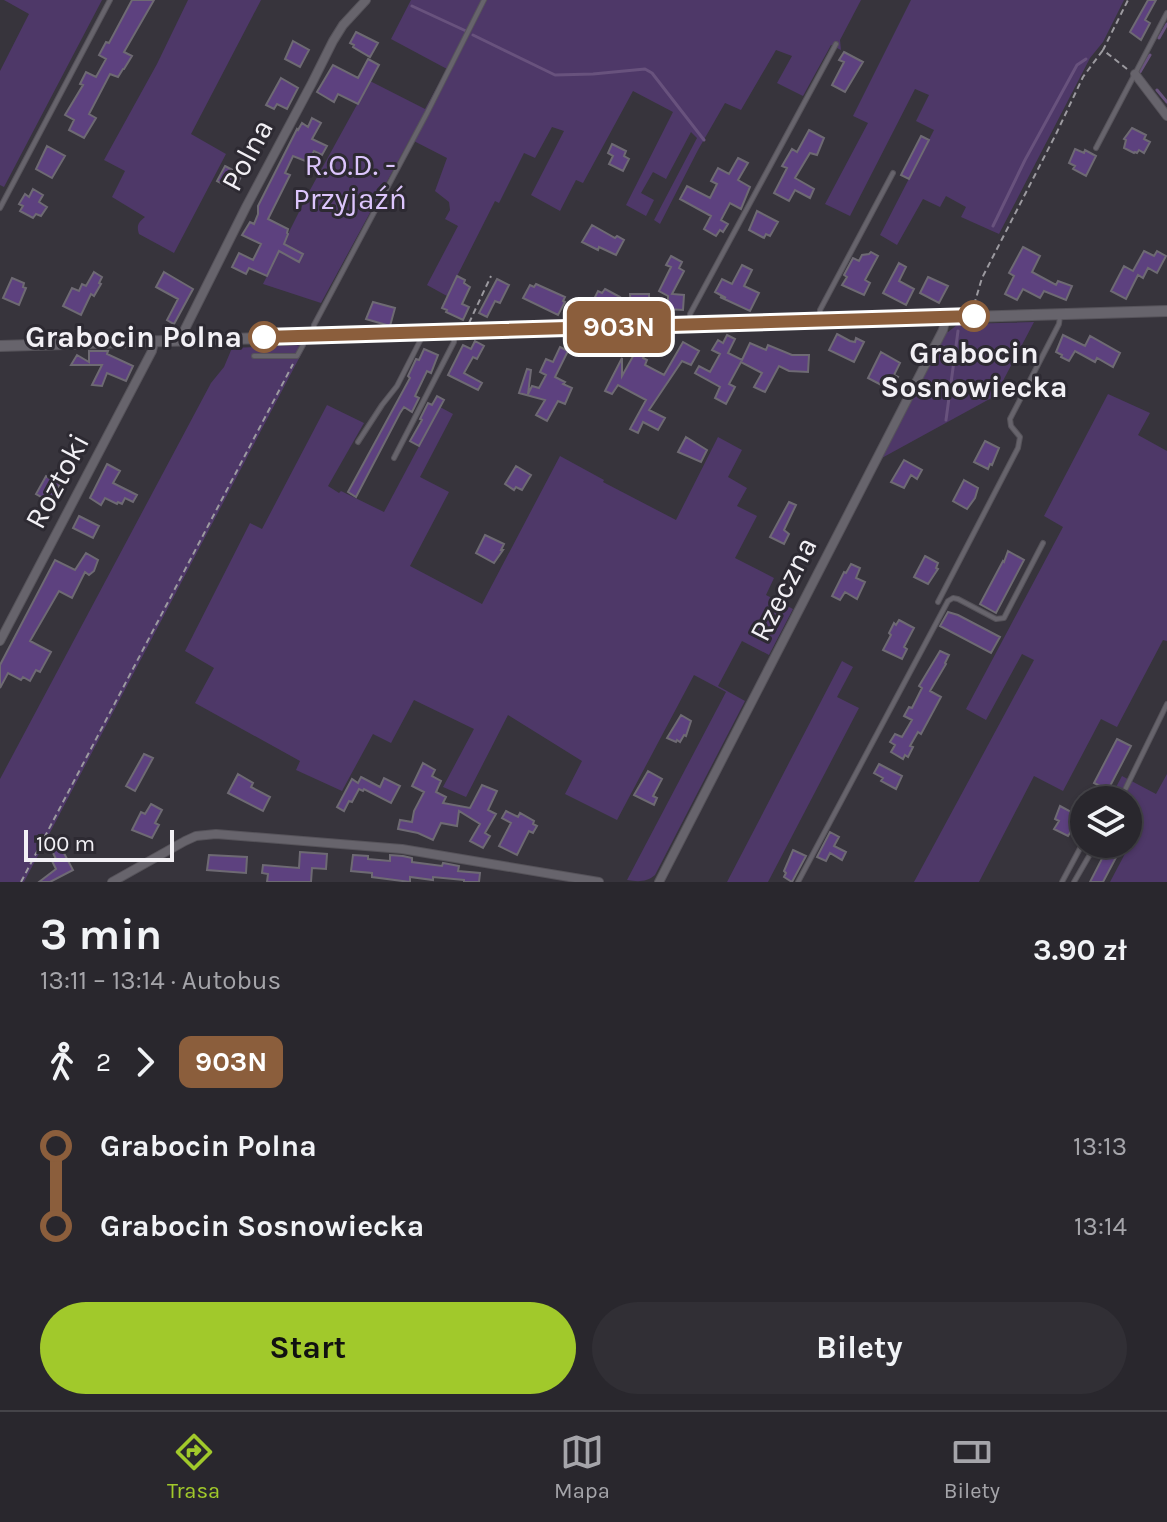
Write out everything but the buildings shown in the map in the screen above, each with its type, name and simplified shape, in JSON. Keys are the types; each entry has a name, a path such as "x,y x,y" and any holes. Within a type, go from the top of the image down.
{"street":[{"name":"Polna","path":"184,340 185,329 239,220 333,41 366,0"},
{"path":"1135,74 1167,116"},
{"path":"0,346 1167,311"},
{"name":"Rzeczna","path":"659,882 943,330 946,317"},
{"name":"Roztoki","path":"0,641 154,342"},
{"path":"112,882 185,841 196,836 216,834 402,849 599,882"}],"lane":[{"path":"0,208 110,0"},
{"path":"254,356 297,356 484,0"},
{"path":"1096,148 1167,13"},
{"path":"691,325 690,314 836,44"},
{"path":"820,322 820,310 893,173"},
{"path":"938,602 1018,448 1020,437 1011,426 1010,419 1059,324 1061,314"},
{"path":"394,458 454,342 454,332"},
{"path":"358,442 397,386 420,341 420,334"},
{"path":"798,882 948,601 958,599 996,619 1004,618 1043,543"},
{"path":"1127,786 1167,704"},
{"path":"1062,882 1075,858"},
{"path":"1074,882 1088,858"}],"path":[{"path":"970,316 982,278 1083,77 1103,50 1128,0"},
{"path":"1103,50 1135,74"},
{"path":"468,332 469,321 491,276"},
{"path":"21,882 297,356"}],"green space":[{"path":"4,0 102,0 4,187 0,185 0,71 29,14"},
{"path":"188,0 261,0 191,134 226,154 174,253 139,234 139,224 145,217 112,197 125,171 104,160"},
{"name":"R.O.D. - Przyjaźń","path":"411,0 861,0 840,40 841,50 831,45 803,96 777,83 792,56 776,50 741,110 725,103 660,224 654,220 697,138 691,132 666,179 653,172 641,193 654,200 646,216 626,205 673,112 633,91 583,183 576,180 560,211 531,195 564,131 552,127 535,158 524,153 499,203 495,201 447,296 427,285 458,226 445,219 450,210 449,202 435,191 447,158 410,139 321,303 263,284 370,81 425,109 447,69 391,39"},
{"path":"911,0 1124,0 1103,42 1090,58 999,234 961,217 966,207 946,196 940,207 923,199 897,245 880,235 934,130 916,121 929,95 915,89 850,216 825,204 868,123 853,116"},
{"path":"1034,322 995,396 880,459 946,331 963,324"},
{"path":"306,345 24,882 0,882 0,779 211,383 224,367 232,348"},
{"path":"1108,394 1150,413 1138,435 1167,451 1167,641 1163,640 1117,727 1101,719 1063,791 1034,776 979,882 914,882 1034,660 1022,654 986,720 966,709 1063,527 1044,516"},
{"path":"327,405 364,423 328,486 384,512 440,407 453,414 420,477 449,492 410,566 482,604 560,456 676,520 718,437 742,450 728,477 747,488 737,506 757,516 735,558 774,578 766,595 793,609 769,655 742,641 718,686 745,701 655,875 642,881 627,880 726,692 694,675 617,820 565,794 582,761 508,715 466,797 443,787 474,729 414,700 391,743 373,734 342,791 296,770 300,761 195,703 214,668 185,651 250,523 262,529"},
{"path":"842,661 853,667 837,697 859,708 768,882 727,882"},
{"path":"1167,774 1167,882 1110,882 1123,858 1142,858 1142,787 1156,794"},
{"path":"1122,776 1141,786 1117,786"}],"waterway":[{"path":"412,6 466,31"},
{"path":"1159,38 1167,24"},
{"path":"473,35 555,75 645,69 652,73 704,140"},
{"path":"1140,72 1150,55"},
{"path":"993,226 1077,65 1086,59"},
{"path":"1157,90 1167,102"},
{"path":"946,420 958,331"}],"bus line":[{"name":"903N","path":"264,337 974,316"}],"place":[{"name":"Grabocin Sosnowiecka","path":"974,316"},
{"name":"Grabocin Polna","path":"264,337"}]}
